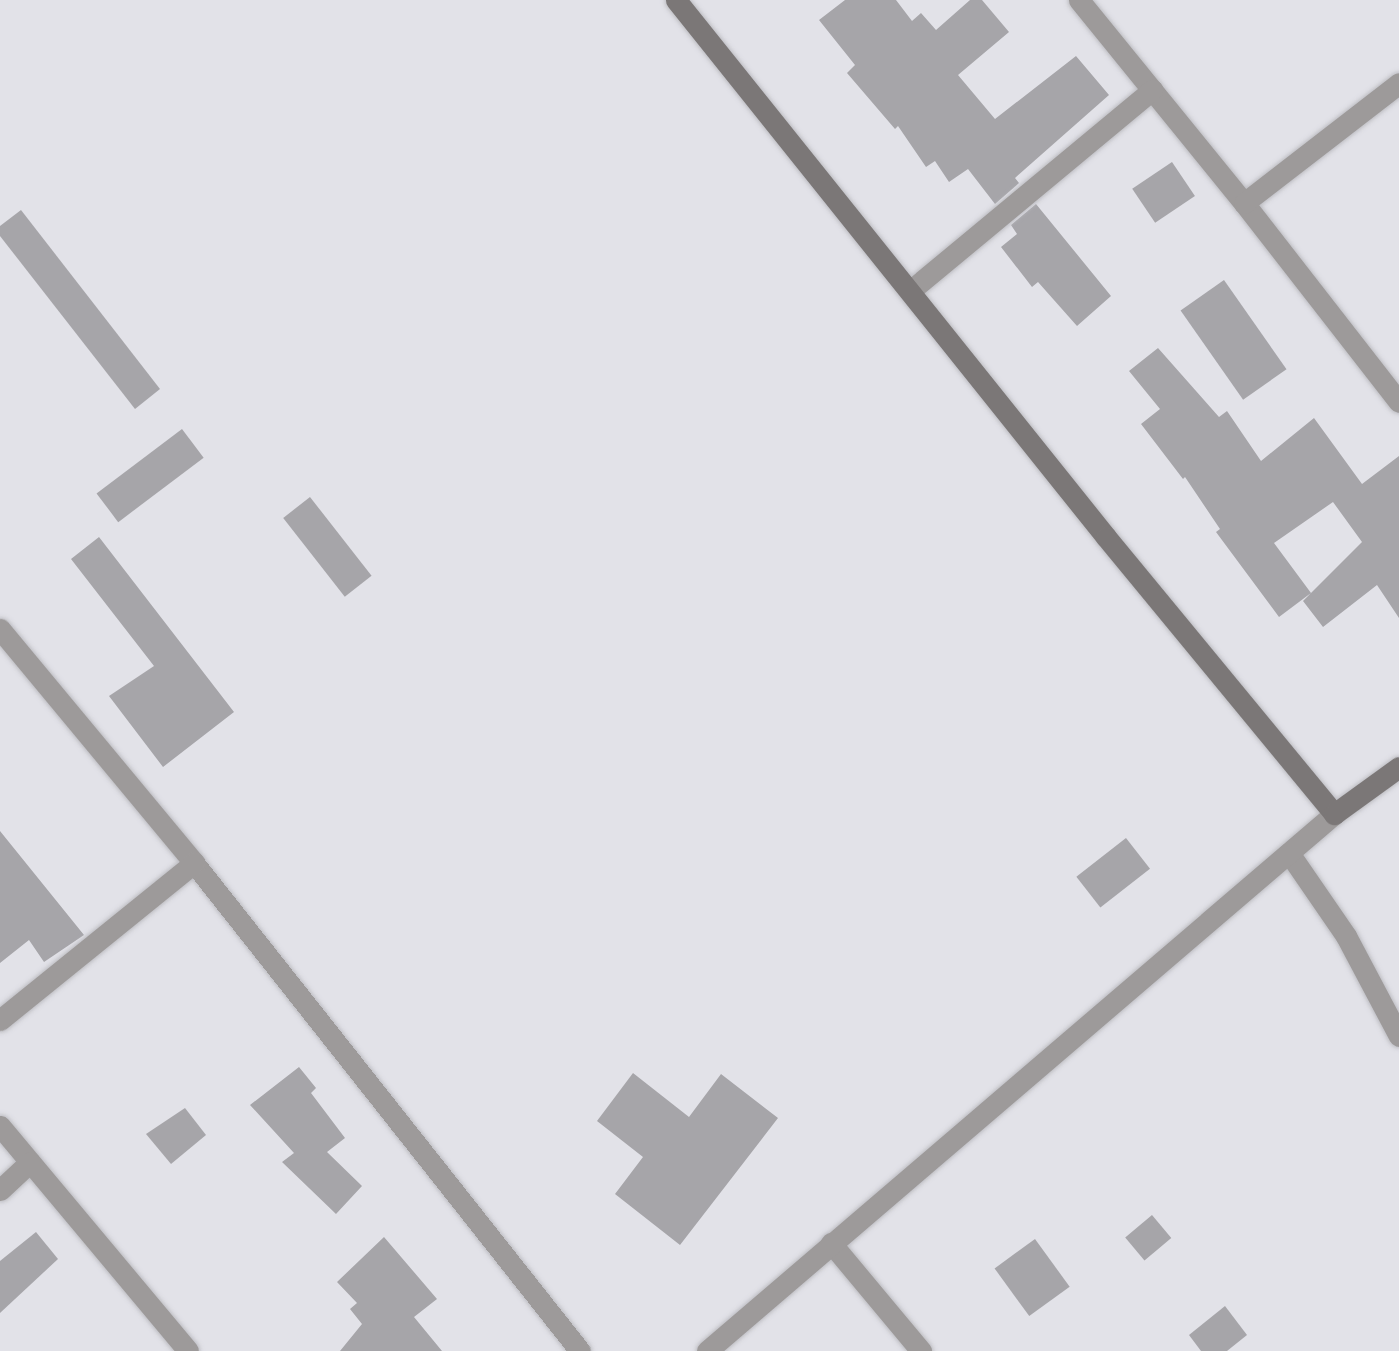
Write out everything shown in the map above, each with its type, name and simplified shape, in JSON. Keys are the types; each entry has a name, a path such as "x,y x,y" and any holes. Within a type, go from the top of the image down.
{"main road":[{"path":"676,0 1203,656 1334,814 1399,767"}],"street":[{"path":"1079,0 1244,203 1399,402"},
{"path":"1244,203 1399,83"},
{"path":"911,291 1152,90"},
{"path":"0,629 194,863 580,1351"},
{"path":"707,1351 1334,814"},
{"path":"1289,853 1346,936 1399,1036"},
{"path":"0,1020 194,863"},
{"path":"0,1126 188,1351"},
{"path":"0,1190 30,1162"},
{"path":"831,1243 922,1351"}],"building":[{"path":"845,0 896,0 912,21 921,13 936,30 970,0 982,0 1009,32 958,75 995,119 1076,56 1109,95 1015,178 1019,183 995,204 968,169 949,182 935,161 926,167 898,126 895,129 847,73 855,65 819,20"},
{"path":"1172,162 1195,196 1155,223 1132,189"},
{"path":"1036,204 1111,296 1077,326 1038,282 1032,287 1001,247 1017,234 1011,225"},
{"path":"21,210 160,389 135,409 0,236 0,226"},
{"path":"1224,280 1287,369 1243,400 1181,310"},
{"path":"1158,348 1219,417 1227,411 1261,461 1314,418 1362,484 1399,456 1399,618 1377,585 1323,627 1303,601 1311,593 1279,617 1216,532 1220,529 1185,477 1183,479 1141,424 1160,409 1129,371","holes":["1333,502 1362,542 1311,593 1274,543"]},
{"path":"182,429 204,458 118,522 97,493"},
{"path":"310,497 372,576 345,597 283,518"},
{"path":"99,537 234,712 163,767 109,696 154,666 71,559"},
{"path":"0,831 84,935 44,962 29,940 0,963"},
{"path":"1126,838 1150,869 1100,908 1076,877"},
{"path":"299,1067 316,1088 311,1093 345,1138 327,1152 362,1186 336,1214 282,1162 294,1153 250,1105"},
{"path":"633,1073 689,1117 721,1074 778,1118 680,1245 615,1194 643,1157 597,1121"},
{"path":"185,1108 206,1135 171,1164 146,1134"},
{"path":"1152,1215 1171,1238 1144,1260 1125,1237"},
{"path":"36,1232 58,1259 0,1313 0,1261"},
{"path":"384,1237 437,1299 414,1317 442,1351 340,1351 362,1324 350,1309 357,1303 337,1282"},
{"path":"1035,1239 1070,1287 1029,1316 995,1268"},
{"path":"1225,1306 1247,1335 1227,1351 1201,1351 1189,1335"}]}
